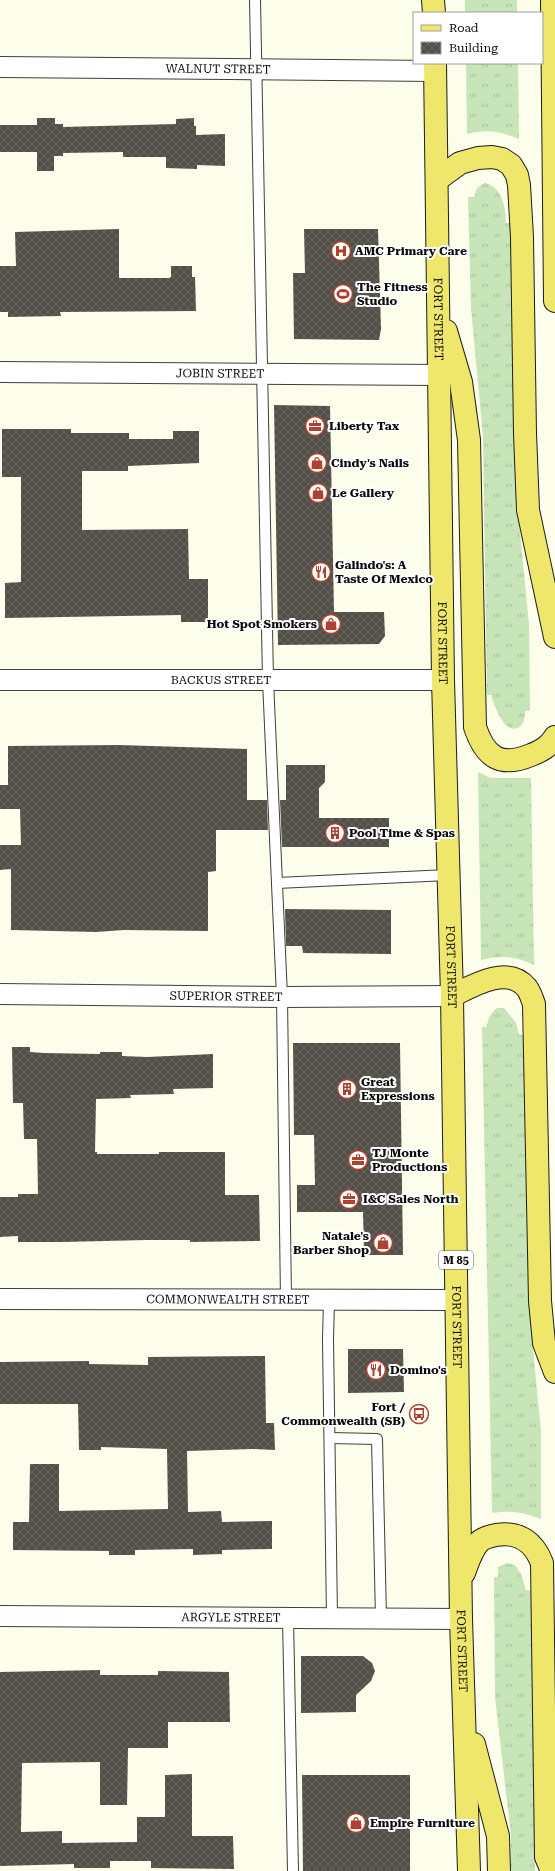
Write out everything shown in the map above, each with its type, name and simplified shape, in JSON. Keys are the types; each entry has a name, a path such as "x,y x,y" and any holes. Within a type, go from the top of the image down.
{"main road":[{"path":"433,0 434,12"},
{"path":"553,8 555,301"},
{"name":"FORT STREET","path":"435,67 438,179 438,303 443,680 452,996 461,1619 469,1871"},
{"path":"438,179 460,163 478,158 492,157 502,159 511,165 517,175 522,237 524,425 528,510 555,637"},
{"path":"438,303 461,382 469,440 475,726 479,738 494,757 506,761 526,757 541,751 551,744 555,738"},
{"path":"452,996 472,986 492,979 506,978 521,982 528,988 534,1004 540,1301 544,1343 555,1372"},
{"path":"461,1583 474,1549 480,1541 491,1536 512,1534 521,1537 531,1544 538,1552 542,1563 546,1857 552,1871"},
{"path":"464,1706 498,1836 499,1871"}],"street":[{"name":"WALNUT STREET","path":"0,67 256,70 435,67"},
{"name":"JOBIN STREET","path":"0,372 261,375 439,375"},
{"name":"BACKUS STREET","path":"0,680 443,680"},
{"name":"SUPERIOR STREET","path":"0,994 282,997 452,996"},
{"name":"COMMONWEALTH STREET","path":"0,1299 456,1300"},
{"name":"ARGYLE STREET","path":"0,1616 461,1619"}],"lane":[{"path":"254,0 268,680 282,997 286,1300"},
{"path":"277,884 448,875"},
{"path":"329,1300 332,1618"},
{"path":"330,1438 376,1439 381,1618"},
{"path":"288,1618 293,1871"}],"green space":[{"path":"465,0 517,0 517,12 465,12"},
{"path":"466,64 518,64 519,139 506,134 487,131 467,134"},
{"path":"485,183 491,185 499,193 504,204 506,223 511,223 516,491 529,624 530,711 525,711 522,725 513,729 508,727 500,718 491,695 487,695 483,437 471,308 468,197 475,197 477,188"},
{"path":"478,772 491,778 531,778 534,965 508,957 495,957 481,960"},
{"path":"497,1008 504,1008 516,1023 519,1035 525,1035 530,1318 541,1431 541,1519 517,1512 492,1513 482,1027 487,1027 490,1016"},
{"path":"507,1563 515,1565 521,1574 526,1590 532,1591 535,1871 511,1871 511,1836 495,1697 494,1577 498,1577 498,1567"}],"building":[{"path":"37,118 55,118 55,124 63,124 63,127 176,124 176,119 194,118 196,135 225,134 225,166 197,165 197,169 166,168 166,157 123,157 123,152 63,153 63,156 54,156 54,171 37,171 37,152 0,152 0,125 37,125"},
{"path":"119,229 119,278 169,278 171,277 171,266 192,266 192,277 195,277 196,311 60,312 61,316 8,317 8,312 0,312 0,266 16,266 15,232"},
{"path":"304,229 378,229 381,329 379,340 294,339 293,273 305,273"},
{"path":"274,405 330,406 334,612 384,612 385,636 379,644 278,645"},
{"path":"2,429 71,429 71,433 129,433 129,439 173,439 173,431 199,431 199,463 128,466 128,471 82,471 82,530 188,529 189,579 208,579 208,622 181,622 181,615 5,618 5,583 21,582 21,477 2,477"},
{"path":"119,745 247,749 247,800 267,800 268,830 216,830 216,871 208,872 208,931 124,930 96,932 11,930 11,869 0,870 0,845 21,845 20,809 0,809 0,785 8,785 8,746"},
{"name":"Pool Time & Spas","path":"286,765 325,765 325,782 319,788 319,818 389,818 389,847 282,847 280,800 286,800"},
{"path":"285,909 391,910 391,954 303,953 302,946 286,946"},
{"path":"293,1043 400,1043 403,1255 364,1255 363,1212 297,1212 297,1185 315,1185 314,1135 294,1135"},
{"path":"12,1047 30,1047 30,1052 100,1054 100,1052 122,1052 122,1056 147,1057 213,1054 213,1088 173,1089 174,1094 130,1095 131,1098 96,1099 95,1152 97,1152 97,1154 159,1154 159,1152 225,1152 225,1195 259,1195 260,1241 190,1242 190,1240 147,1240 18,1242 18,1236 0,1237 0,1197 18,1197 18,1194 38,1194 37,1139 24,1139 23,1103 13,1103"},
{"name":"Domino's","path":"348,1349 403,1349 404,1392 348,1393"},
{"path":"265,1356 266,1423 274,1423 275,1450 252,1449 187,1451 188,1512 221,1511 222,1522 272,1521 272,1549 222,1550 222,1554 193,1555 193,1549 135,1550 135,1555 109,1555 109,1551 13,1550 13,1522 29,1522 30,1464 59,1464 59,1511 168,1509 167,1449 101,1447 101,1450 79,1450 78,1404 0,1404 0,1362 89,1361 89,1364 148,1365 148,1357"},
{"path":"301,1656 363,1656 372,1663 375,1671 371,1681 356,1695 356,1712 301,1713"},
{"path":"100,1670 100,1675 158,1675 158,1671 229,1672 230,1722 168,1722 168,1748 128,1748 127,1805 100,1805 100,1762 22,1763 21,1832 62,1831 62,1843 137,1842 137,1817 165,1817 165,1775 192,1774 192,1836 233,1836 234,1869 151,1868 151,1861 110,1861 110,1868 74,1868 74,1864 0,1866 0,1672"},
{"name":"Empire Furniture","path":"302,1775 410,1775 410,1871 303,1871"}],"place":[{"name":"AMC Primary Care","path":"341,251"},
{"name":"The Fitness Studio","path":"343,294"},
{"name":"Liberty Tax","path":"315,426"},
{"name":"Cindy's Nails","path":"317,463"},
{"name":"Le Gallery","path":"318,493"},
{"name":"Galindo's: A Taste Of Mexico","path":"321,572"},
{"name":"Hot Spot Smokers","path":"331,624"},
{"name":"Pool Time & Spas","path":"335,833"},
{"name":"Great Expressions","path":"347,1089"},
{"name":"TJ Monte Productions","path":"358,1160"},
{"name":"I&C Sales North","path":"349,1199"},
{"name":"Natale's Barber Shop","path":"383,1243"},
{"name":"Domino's","path":"376,1370"},
{"name":"Fort / Commonwealth (SB)","path":"419,1414"},
{"name":"Empire Furniture","path":"356,1823"}]}
